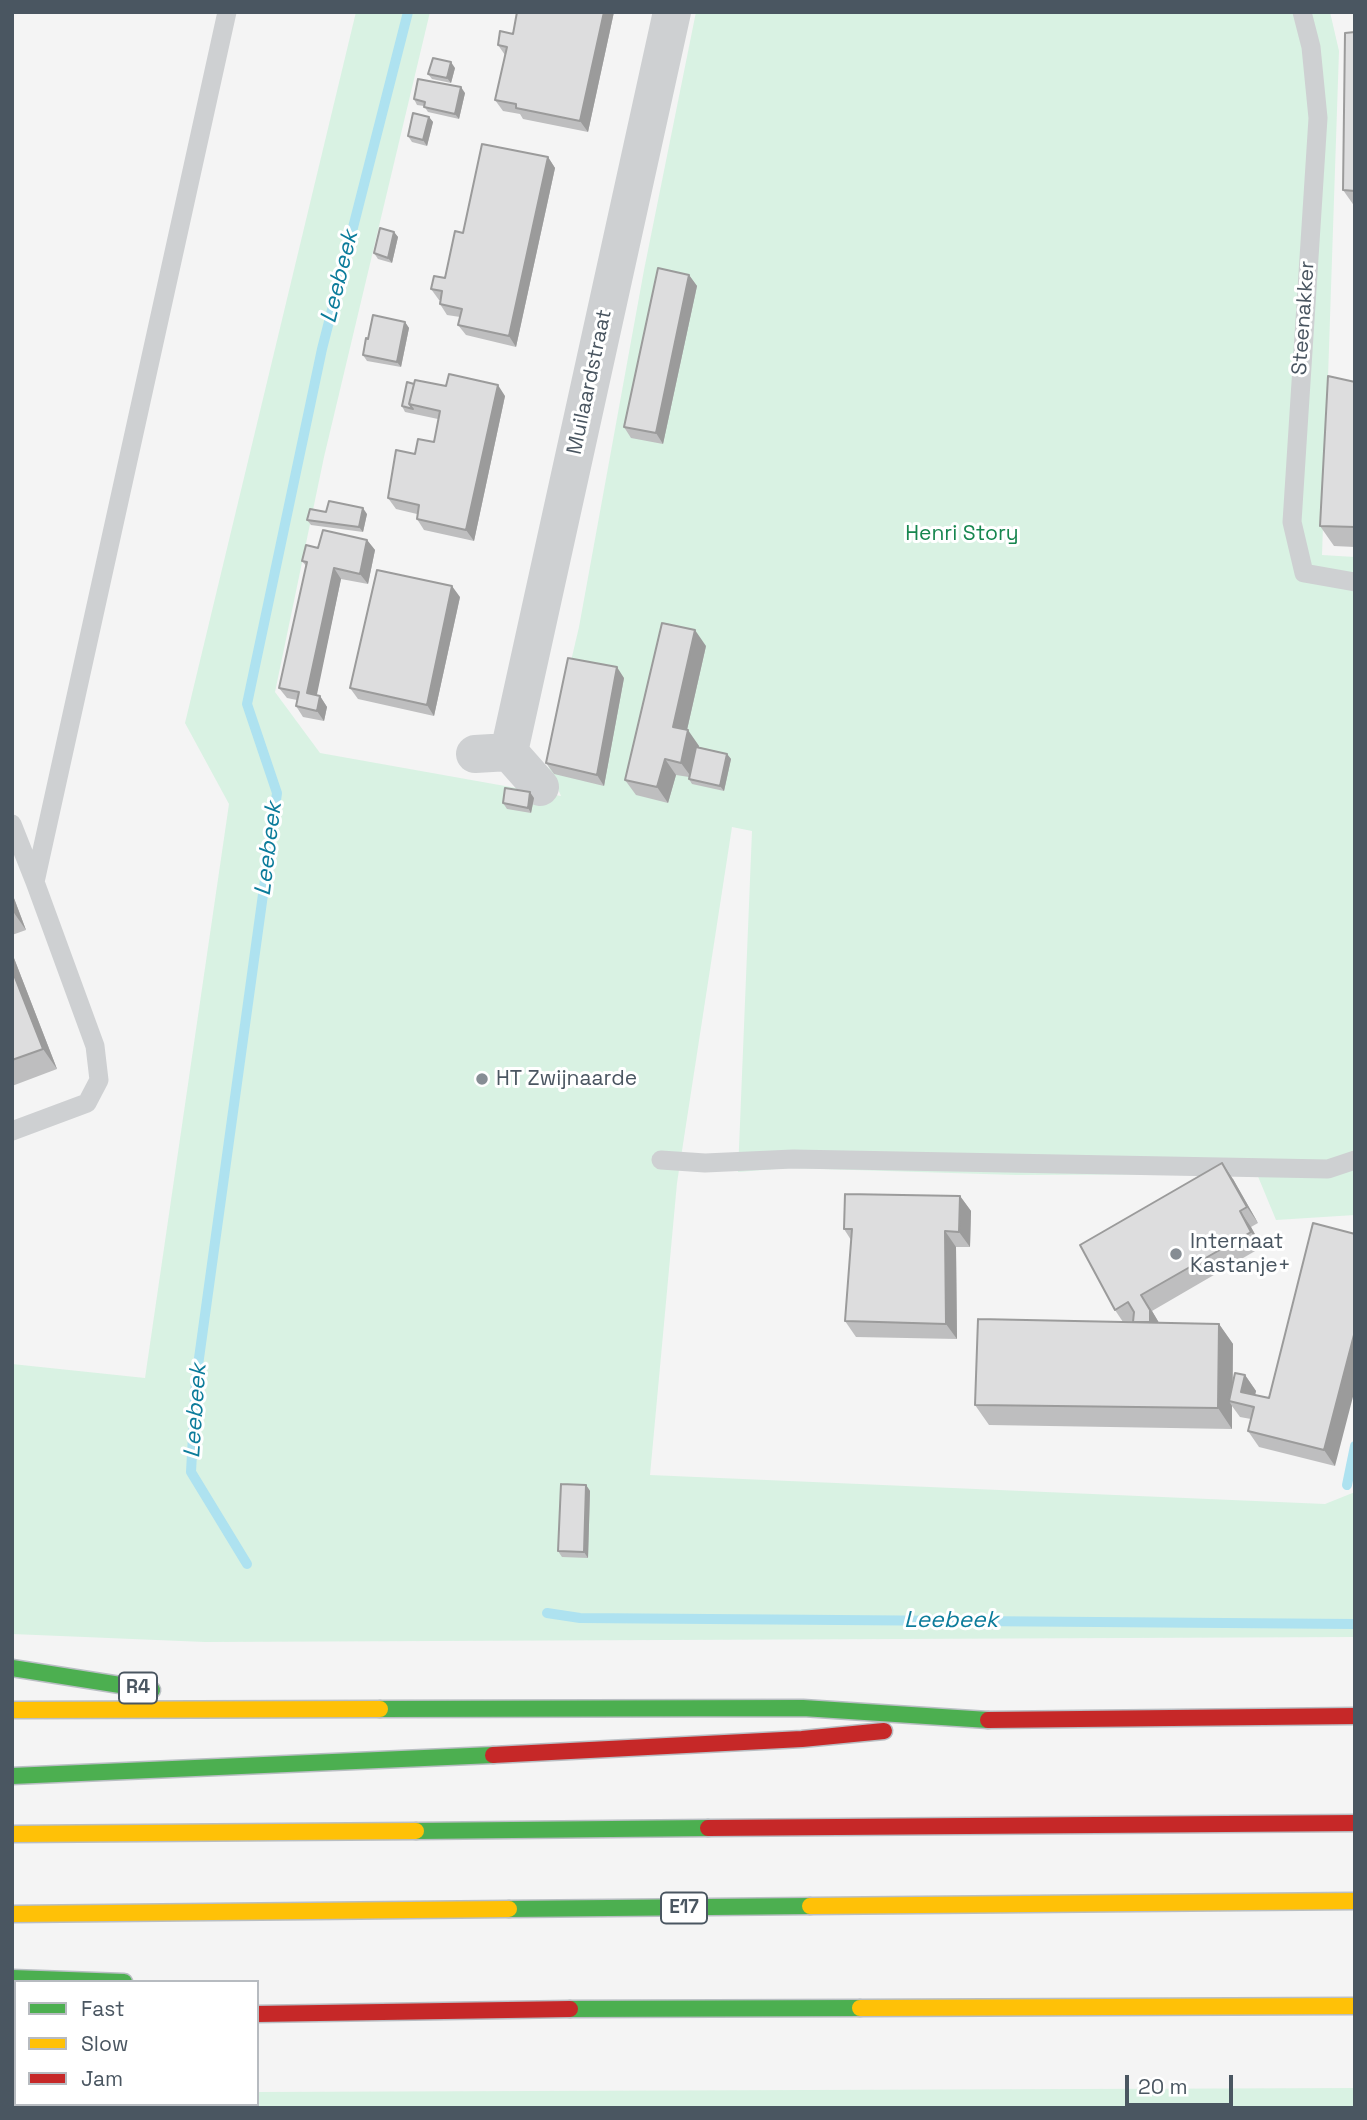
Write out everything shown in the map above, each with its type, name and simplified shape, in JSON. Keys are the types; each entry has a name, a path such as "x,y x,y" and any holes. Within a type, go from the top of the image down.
{"highway":[{"name":"R4","path":"12,1668 264,1708"},
{"path":"12,1710 803,1707 990,1720 1355,1716"},
{"path":"12,1776 126,1774 788,1740 990,1720"},
{"path":"12,1834 1355,1823"},
{"name":"E17","path":"12,1914 1355,1901"},
{"path":"12,1978 68,1980"},
{"path":"313,1996 492,2009"},
{"path":"259,2014 492,2009 1355,2006"}],"street":[{"name":"Muilaardstraat","path":"540,787 492,753 672,12"}],"lane":[{"path":"35,882 227,12"},
{"name":"Steenakker","path":"1302,12 1311,47 1318,118 1292,522 1304,573 1355,582"},
{"path":"12,824 95,1046 99,1080 87,1103 12,1131"},
{"path":"661,1160 705,1163 793,1158 1328,1169 1355,1160"}],"green space":[{"name":"Henri Story","path":"356,12 430,12 324,457 275,692 320,753 561,796 547,763 579,627 644,270 696,12 1330,12 1339,51 1322,555 1355,557 1355,1215 1276,1220 1257,1174 1016,1175 789,1168 738,1172 752,831 732,827 677,1183 650,1475 1325,1504 1355,1492 1355,1637 205,1642 12,1634 12,1364 145,1378 229,804 185,723"},
{"path":"1355,2088 1355,2108 12,2108 12,2092 14,2106 259,2106 259,2092"}],"building":[{"path":"517,12 604,12 580,121 516,108 516,104 495,100 507,47 498,45 500,31 513,34"},
{"path":"1355,32 1355,191 1343,190 1345,33"},
{"path":"433,58 451,62 447,78 428,74"},
{"path":"418,79 461,87 455,114 424,107 425,102 414,99"},
{"path":"413,113 429,117 423,140 408,136"},
{"path":"482,144 548,157 509,336 458,325 462,309 440,304 442,291 431,289 434,276 445,278 455,231 463,233"},
{"path":"380,228 394,232 388,258 374,253"},
{"path":"658,268 689,275 656,433 624,427"},
{"path":"373,315 405,322 397,362 363,355"},
{"path":"449,374 498,385 466,530 417,519 419,505 388,498 396,450 415,454 418,439 434,442 440,411 409,404 415,380 446,386"},
{"path":"1328,376 1355,382 1355,527 1320,526"},
{"path":"407,382 414,384 409,404 413,409 402,406"},
{"path":"329,501 363,508 359,527 307,520 310,509 326,512"},
{"path":"323,530 367,540 360,574 334,568 307,693 320,696 317,711 296,706 299,692 279,688 307,562 302,561 306,545 318,548"},
{"path":"377,570 452,586 427,705 350,688"},
{"path":"662,623 695,630 673,727 688,730 681,763 665,759 657,787 625,780"},
{"path":"568,658 617,667 597,775 546,763"},
{"path":"696,747 727,754 720,786 689,779"},
{"path":"505,788 530,792 528,808 503,803"},
{"path":"12,970 43,1049 12,1060"},
{"name":"Internaat Kastanje+","path":"1222,1163 1247,1207 1240,1211 1251,1232 1141,1295 1150,1310 1150,1322 1133,1322 1134,1312 1128,1302 1115,1310 1080,1245"},
{"path":"845,1194 960,1196 959,1232 945,1231 946,1324 845,1321 852,1229 844,1229"},
{"path":"1313,1223 1355,1234 1355,1331 1324,1450 1248,1431 1254,1407 1229,1401 1235,1373 1245,1375 1241,1392 1269,1398"},
{"path":"978,1319 1219,1324 1218,1408 975,1405"},
{"path":"561,1484 586,1485 584,1552 558,1551"}],"waterway":[{"name":"Leebeek","path":"247,1564 191,1472 196,1380 277,793 247,704 322,349 408,12"},
{"path":"1347,1485 1355,1446"},
{"name":"Leebeek","path":"547,1613 580,1618 1355,1624"}],"traffic: fast":[{"path":"12,1668 152,1690"},
{"path":"380,1709 803,1708 988,1720"},
{"path":"12,1776 493,1755"},
{"path":"416,1831 708,1828"},
{"path":"509,1909 810,1906"},
{"path":"12,1978 68,1980"},
{"path":"570,2009 860,2008"}],"traffic: slow":[{"path":"12,1710 380,1709"},
{"path":"12,1834 416,1831"},
{"path":"810,1906 1355,1901"},
{"path":"12,1914 509,1909"},
{"path":"860,2008 1355,2006"}],"traffic: jam":[{"path":"988,1720 1355,1716"},
{"path":"493,1755 802,1739 884,1731"},
{"path":"708,1828 1355,1823"},
{"path":"259,2014 570,2009"}],"place":[{"name":"HT Zwijnaarde","path":"482,1079"},
{"name":"Internaat Kastanje+","path":"1176,1254"}]}
